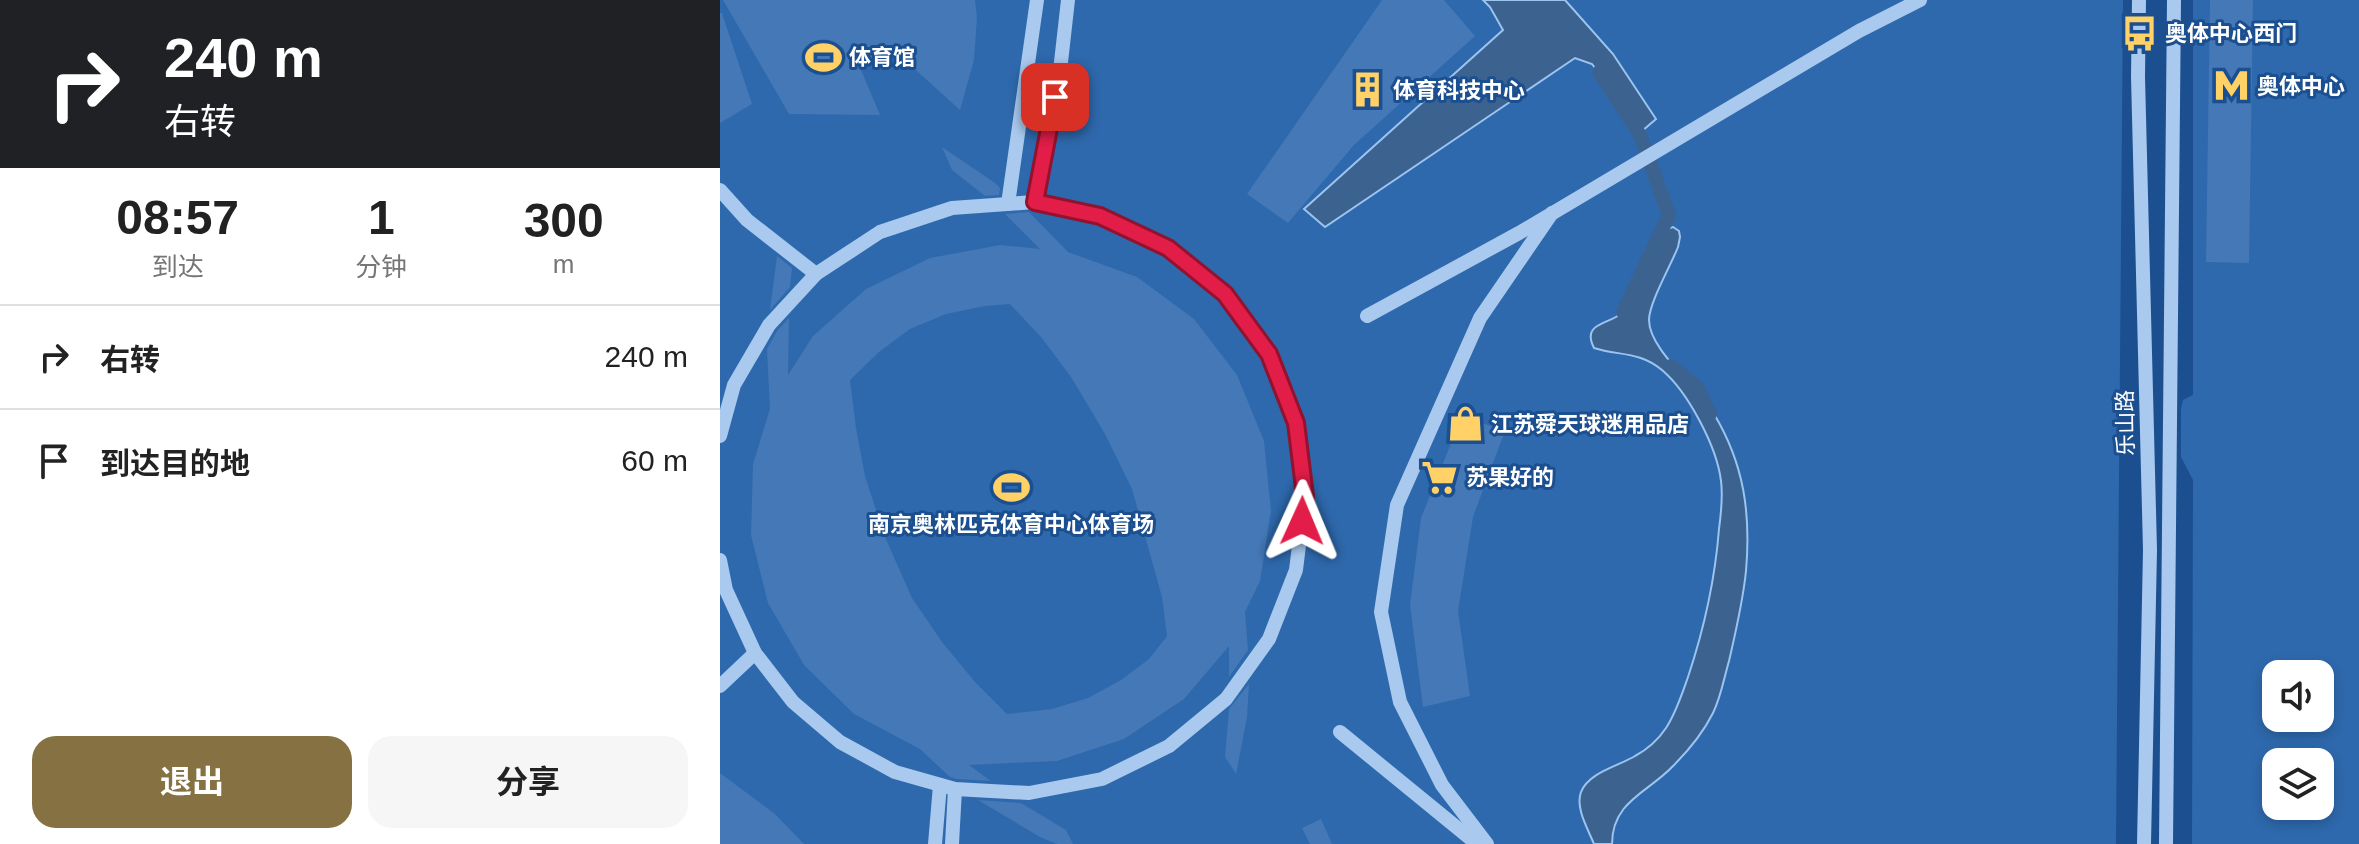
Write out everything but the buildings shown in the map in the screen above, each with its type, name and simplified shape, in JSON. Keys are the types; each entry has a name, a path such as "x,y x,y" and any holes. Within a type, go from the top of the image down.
{"street":[{"path":"1008,204 1037,0"},
{"path":"1035,202 1060,71 1068,0"},
{"path":"1367,316 1552,213 1859,31 1920,0"},
{"name":"乐山路","path":"2139,0 2138,77 2150,550 2144,844"},
{"name":"乐山路","path":"2166,844 2174,0"},
{"path":"721,194 747,220 816,274"},
{"path":"720,436 734,385 769,325 816,274 880,232 952,208 1035,202 1100,216 1168,248 1225,294 1269,354 1296,423 1305,496 1296,570 1269,639 1226,699 1169,746 1102,779 1029,793 948,787 895,772 840,742 793,702 755,653 726,590 720,560"},
{"path":"1487,844 1442,785 1400,702 1381,612 1397,505 1480,318 1552,213"},
{"path":"720,686 755,653"},
{"path":"1340,732 1477,844"},
{"path":"935,844 948,787"},
{"path":"948,787 952,844"}],"shaded area":[{"path":"720,0 2123,0 2116,844 720,844"},
{"path":"1483,0 1565,0 1613,54 1656,119 1642,131 1592,64 1575,58 1325,227 1304,209 1503,30"},
{"path":"2193,0 2359,0 2359,844 2192,844 2193,480 2181,457 2183,400 2193,395"},
{"path":"1673,227 1679,231 1678,247 1650,313 1651,332 1665,356 1707,403 1732,451 1746,509 1745,582 1729,661 1718,701 1709,720 1679,760 1625,807 1618,817 1612,844 1594,844 1581,812 1581,792 1597,774 1648,747 1670,722 1699,641 1717,548 1722,505 1721,481 1714,452 1691,406 1672,380 1654,364 1594,348 1591,340 1597,326 1619,315 1634,299 1655,247 1666,231"}],"waterway":[{"path":"1599,72 1640,135 1669,215 1623,312 1633,324"},
{"path":"1671,366 1697,387 1710,414"}],"place":[{"name":"奥体中心西门","path":"2139,33"},
{"name":"体育馆","path":"823,57"},
{"name":"奥体中心","path":"2231,86"},
{"name":"体育科技中心","path":"1367,90"},
{"name":"江苏舜天球迷用品店","path":"1465,424"},
{"name":"苏果好的","path":"1440,477"},
{"name":"南京奥林匹克体育中心体育场","path":"1011,488"}],"route":[{"path":"1055,97 1035,202 1100,216 1168,248 1225,294 1269,354 1296,423 1305,496 1302,521"}]}
